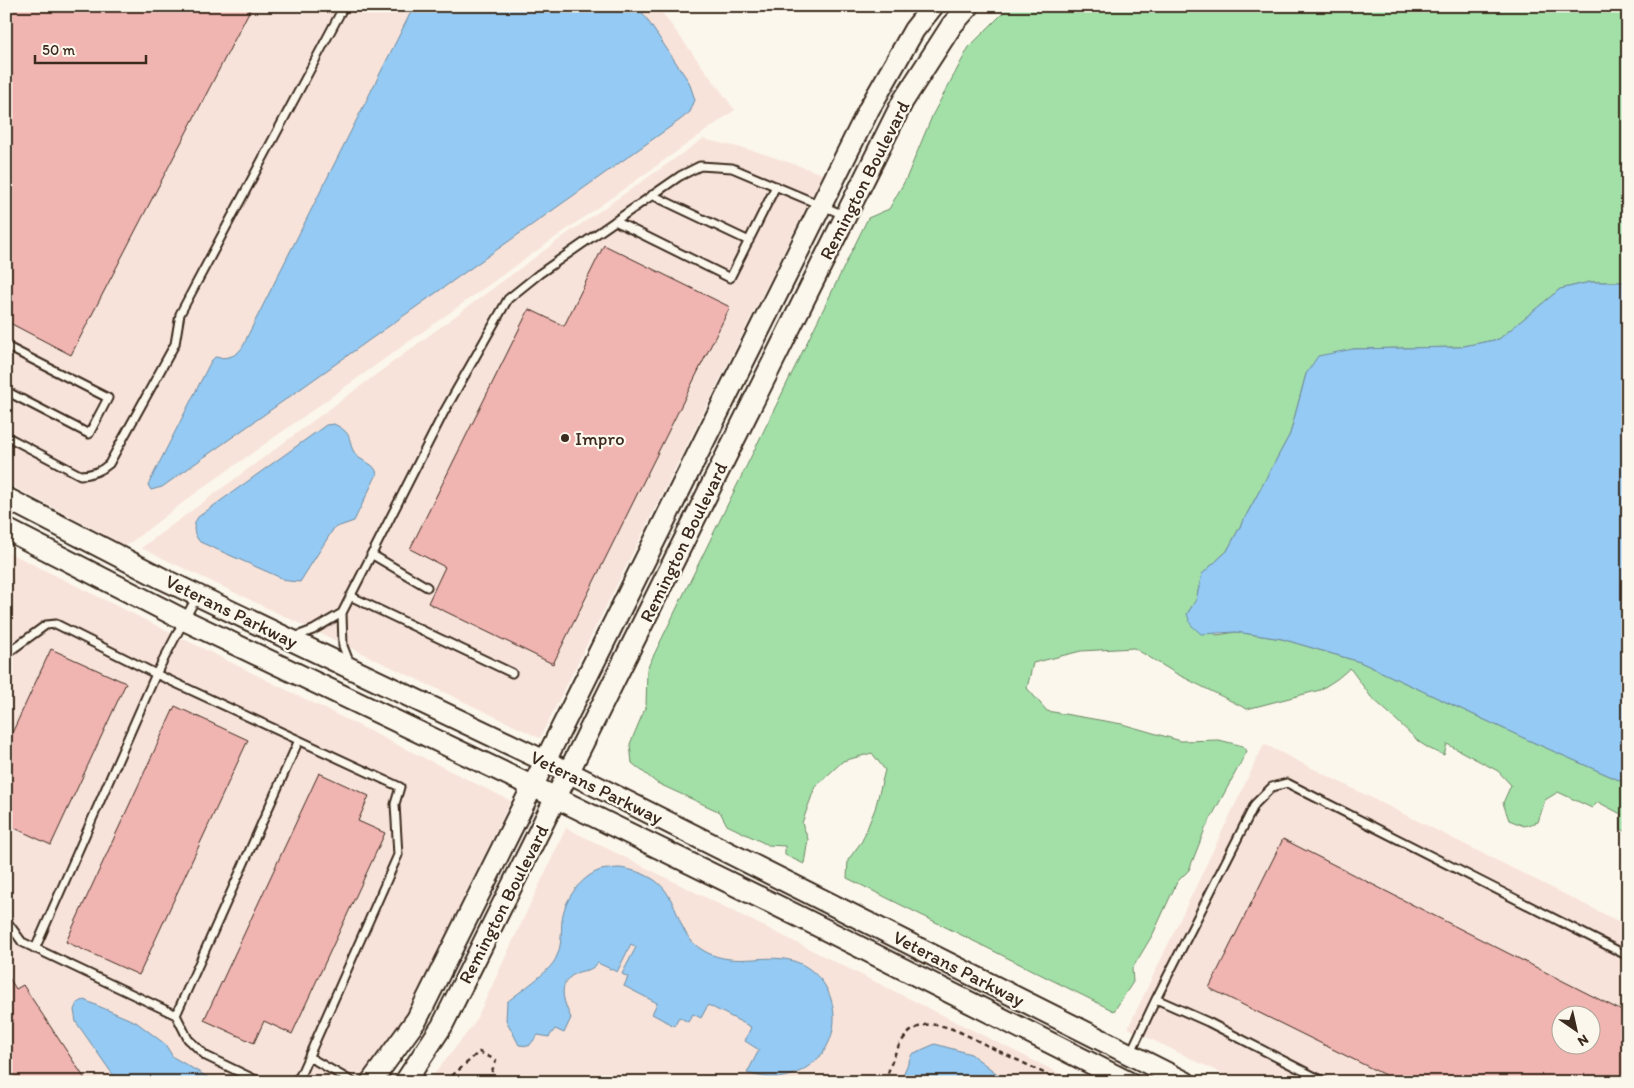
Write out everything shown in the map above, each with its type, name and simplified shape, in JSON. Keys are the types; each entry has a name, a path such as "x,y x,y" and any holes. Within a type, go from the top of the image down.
{"main road":[{"name":"Remington Boulevard","path":"371,1082 417,1019 534,787 869,109 914,30 933,6"},
{"name":"Remington Boulevard","path":"405,1082 442,1026 903,101 952,25 969,6"},
{"name":"Veterans Parkway","path":"6,498 288,639 568,772 1185,1082"},
{"name":"Veterans Parkway","path":"6,529 184,620 534,787 798,916 1128,1082"}],"lane":[{"path":"6,436 80,475 91,475 109,464 175,344 180,314 344,6"},
{"path":"352,669 343,646 342,612 444,412 508,298 652,195 680,176 700,166 732,168 846,216"},
{"path":"615,221 730,278 776,186"},
{"path":"652,195 748,241"},
{"path":"6,346 108,398 89,434 6,390"},
{"path":"371,554 428,587"},
{"path":"35,949 156,674 198,595"},
{"path":"350,596 512,674"},
{"path":"288,639 313,630 342,612"},
{"path":"6,654 46,625 56,624 156,674 400,787 395,804 398,855 309,1057 300,1076 294,1082"},
{"path":"176,1015 299,740"},
{"path":"1129,1054 1255,804 1272,786 1287,783 1628,956"},
{"path":"6,920 22,942 176,1015 188,1039 206,1056 260,1082"},
{"path":"1156,999 1208,1022 1325,1082"},
{"path":"309,1057 353,1082"}],"path":[{"path":"885,1082 904,1038 913,1030 923,1025 934,1024 945,1026 974,1039 1062,1082"},
{"path":"445,1082 479,1052 496,1060 488,1082"}],"shaded area":[{"path":"6,6 657,6 735,110 193,495 126,546 6,483"},
{"path":"703,139 755,151 823,174 540,738 141,548 568,233"},
{"path":"6,551 511,801 407,1014 357,1082 6,1082"},
{"path":"1264,744 1628,926 1628,1082 1239,1082 1128,1028"},
{"path":"566,828 1077,1082 428,1082 474,1024"}],"green space":[{"path":"1010,6 1628,6 1628,282 1590,282 1560,289 1499,339 1459,347 1353,349 1306,374 1290,434 1227,551 1202,574 1196,600 1187,614 1217,635 1236,632 1282,639 1360,662 1628,784 1628,833 1621,829 1621,814 1598,802 1592,808 1558,792 1545,800 1538,822 1524,826 1509,820 1503,803 1511,785 1498,771 1447,744 1444,755 1419,742 1371,697 1350,668 1320,690 1247,709 1177,674 1134,648 1081,651 1033,663 1027,688 1047,711 1122,724 1181,741 1219,740 1243,746 1247,751 1205,829 1189,870 1177,882 1153,934 1132,969 1133,982 1114,1011 847,878 848,860 862,841 875,809 885,770 872,753 843,761 815,787 802,823 808,839 804,864 785,855 785,846 768,845 727,825 720,812 657,783 632,763 630,744 646,706 647,669 868,218 889,209 906,179 933,114 969,47"}],"water":[{"path":"414,6 638,6 689,82 695,100 690,112 680,120 162,487 151,490 148,485 211,361 215,357 221,358 235,354 245,343"},
{"path":"1590,282 1628,282 1628,784 1360,662 1282,639 1236,632 1201,634 1191,625 1187,614 1196,600 1202,574 1227,551 1290,434 1306,374 1318,356 1353,349 1459,347 1499,339 1560,289"},
{"path":"334,424 346,432 357,456 372,465 377,474 354,521 334,528 300,582 288,581 200,542 194,530 198,517 326,425"},
{"path":"620,868 635,871 661,885 670,898 685,932 701,949 716,956 732,959 778,958 793,961 807,967 821,980 832,1001 834,1021 830,1041 819,1058 806,1068 790,1076 774,1078 747,1073 759,1050 745,1041 751,1027 708,1005 701,1018 693,1014 688,1022 679,1017 674,1026 652,1014 657,1003 624,986 628,977 622,974 636,947 631,944 617,972 598,963 591,969 577,973 568,979 563,995 571,1018 564,1033 555,1029 549,1037 538,1035 529,1046 519,1045 506,1020 507,1002 553,964 560,944 563,912 570,897 580,883 601,870"},
{"path":"84,1000 136,1022 165,1044 173,1057 216,1082 118,1082 76,1022 74,1010 77,1003"},
{"path":"935,1044 971,1054 1008,1082 900,1082 912,1054"}],"building":[{"path":"6,6 252,6 71,355 6,321"},
{"name":"Impro","path":"604,245 730,307 553,664 428,603 445,567 410,549 529,309 564,326"},
{"path":"51,649 126,683 51,845 6,824 6,746"},
{"path":"175,706 248,740 139,975 66,942"},
{"path":"319,773 369,796 358,821 385,833 292,1034 264,1021 254,1043 204,1020"},
{"path":"1283,839 1628,1014 1628,1082 1399,1082 1209,988"},
{"path":"6,973 16,989 23,985 87,1082 6,1082"}],"place":[{"name":"Impro","path":"565,438"}]}
